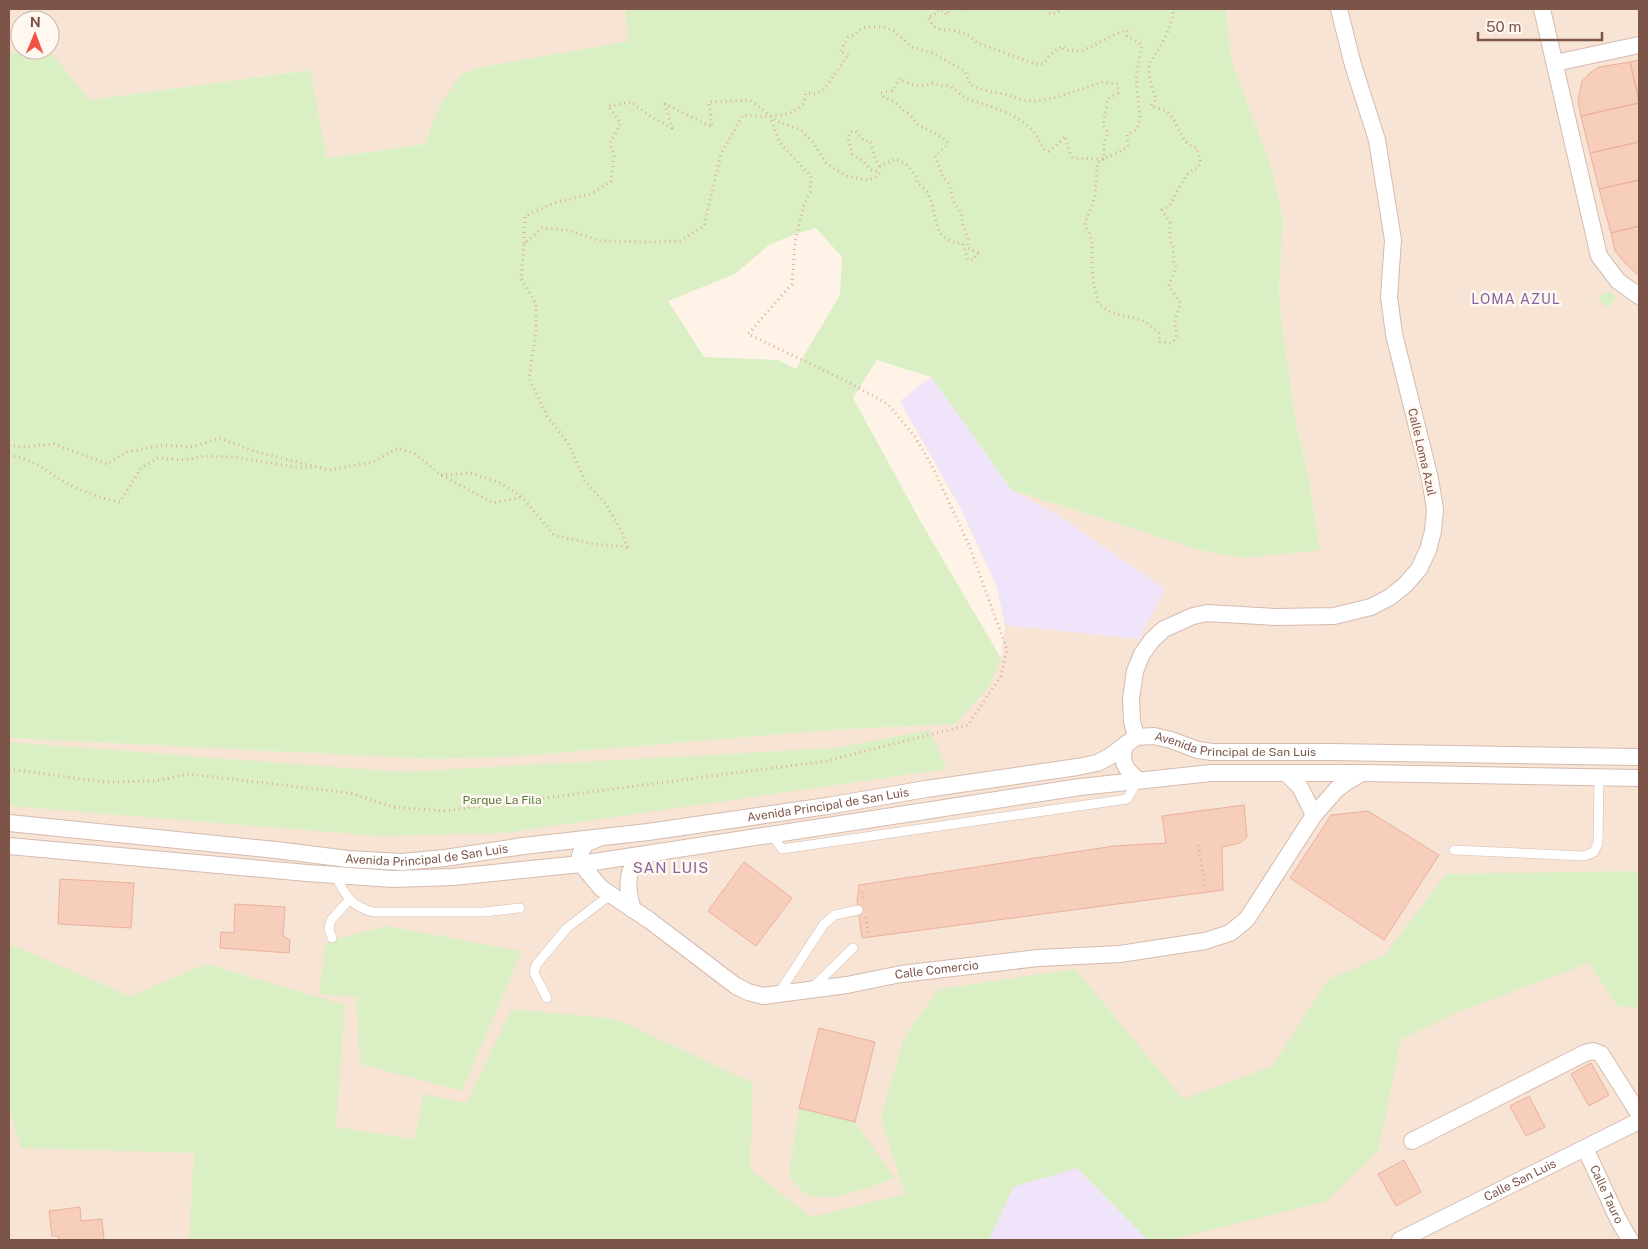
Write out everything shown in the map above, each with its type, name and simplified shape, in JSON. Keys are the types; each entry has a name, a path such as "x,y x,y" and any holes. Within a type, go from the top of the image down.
{"street":[{"name":"Calle Loma Azul","path":"1138,780 1127,771 1123,764 1123,749 1131,740 1131,699 1134,671 1142,654 1152,640 1164,629 1193,616 1207,614 1334,616 1371,607 1390,597 1419,570 1428,550 1433,531 1435,510 1430,479 1394,334 1389,297 1393,240 1377,140 1353,65 1339,9"},
{"path":"1542,9 1599,256 1618,281 1639,296"},
{"path":"1555,63 1639,45"},
{"name":"Avenida Principal de San Luis","path":"9,823 348,859 402,862 648,832 1077,767 1097,763 1109,757 1131,740 1159,736 1191,748 1212,752 1341,752 1639,757"},
{"name":"Avenida Principal de San Luis","path":"9,846 335,875 393,879 453,877 581,864 1138,780 1211,773 1363,773 1639,778"},
{"path":"1286,773 1300,787 1314,815"},
{"name":"Calle Comercio","path":"581,864 600,888 736,986 763,996 847,985 901,974 1038,958 1120,954 1205,941 1230,933 1247,919 1314,815 1338,789 1363,773"},
{"path":"581,864 580,856 582,849 588,844 604,837"},
{"path":"508,848 522,854 524,859 523,863 510,872"},
{"path":"633,910 628,892 629,878 638,860 651,853"},
{"path":"1412,1141 1585,1053 1593,1051 1601,1054 1639,1114"},
{"name":"Calle San Luis","path":"1400,1240 1639,1121"},
{"name":"Calle Tauro","path":"1585,1148 1618,1219 1630,1240"}],"lane":[{"path":"1454,850 1584,856 1594,852 1598,843 1599,778"},
{"path":"335,875 349,900 358,908 372,912 484,912 520,908"},
{"path":"547,998 534,973 536,964 567,928 610,895"},
{"path":"332,938 329,929 332,920 349,900"},
{"path":"779,994 824,924 835,915 858,910"},
{"path":"810,990 853,948"}],"path":[{"path":"951,9 946,14 939,9 934,15 928,17 939,30 952,30 966,34 971,36 977,43 1036,64 1043,64 1051,54 1062,46 1065,50 1082,51 1127,30 1127,36 1142,45 1136,78 1140,117 1137,129 1127,135 1128,147 1098,162 1094,201 1086,215 1085,226 1091,234 1093,282 1098,303 1113,313 1143,321 1159,333 1159,342 1171,344 1175,340 1177,333 1175,321 1181,305 1179,299 1173,294 1169,286 1176,266 1174,263 1173,247 1170,241 1170,223 1162,210 1171,204 1172,198 1178,192 1190,172 1197,170 1201,163 1197,148 1190,147 1184,142 1181,130 1166,111 1151,106 1156,99 1151,86 1150,62 1170,28 1173,19 1173,9"},
{"path":"956,9 969,9"},
{"path":"1046,9 1051,14 1057,13 1060,9"},
{"path":"524,244 542,228 567,230 602,242 680,242 704,226 721,154 743,115 779,116 796,110 803,104 806,93 814,94 824,89 849,54 840,52 848,37 855,35 859,30 866,27 884,28 894,31 912,47 932,54 965,71 970,85 1022,100 1036,101 1054,98 1103,82 1118,84 1118,93 1108,99 1103,125 1108,133 1104,142 1104,159"},
{"path":"441,475 471,474 500,483 522,497 554,536 594,544 627,547 623,534 606,504 585,481 568,442 547,416 529,378 536,332 536,304 521,278 525,216 554,203 591,194 611,181 614,156 610,143 621,123 608,106 631,102 650,116 672,128 666,104 712,127 709,102 750,100 777,121 801,130 813,142 826,163 846,176 868,180 875,178 880,173 871,170 863,161 852,154 848,137 850,132 856,130 864,141 870,142 875,158 880,166 896,159 907,165 917,178 917,183 927,191 941,235 953,243 963,244 968,260 973,260 978,253 968,248 968,239 961,212 954,203 936,156 938,152 945,149 948,143 942,136 932,133 915,122 910,115 901,110 898,104 884,97 881,93 892,91 900,78 905,82 923,86 933,83 949,86 956,89 964,98 1001,109 1020,120 1032,130 1039,138 1043,149 1049,151 1065,136 1073,158 1104,159"},
{"path":"9,770 103,782 154,781 189,774 350,793 393,808 446,811 826,761 968,726 1001,676 1007,650 969,545 932,466 915,437 888,404 840,378 748,334 792,284 795,244 802,207 810,192 811,176 780,143 770,116"},
{"path":"9,446 54,444 107,464 127,452 164,444 193,447 220,438 257,452 329,470 373,462 398,448 415,454 441,475 492,503 522,497"},
{"path":"20,447 22,456"},
{"path":"9,456 22,456 70,485 104,499 120,502 141,468 158,458 185,460 204,456 234,457 302,468 317,467"},
{"path":"1198,845 1205,886"}],"shaded area":[{"path":"9,9 625,9 630,41 476,68 440,105 425,144 327,158 309,70 89,100 57,60 60,60 60,10 10,10 9,54"},
{"path":"1226,9 1639,9 1639,1240 9,1240 9,738 430,759 508,757 830,730 955,724 989,687 1001,658 1005,625 997,587 961,509 900,401 1012,490 1203,551 1245,558 1320,549 1308,473 1296,424 1279,296 1283,219 1272,169 1231,59"},
{"path":"931,377 1012,490 1059,516 1165,589 1139,639 1005,625 997,587 961,509 900,401"},
{"path":"1078,1168 1148,1240 989,1240 1013,1187"}],"green space":[{"path":"625,9 1226,9 1231,59 1272,169 1283,219 1279,296 1296,424 1308,473 1320,550 1245,558 1203,551 1012,490 931,377 877,360 853,398 922,524 1001,658 989,687 955,724 830,730 508,757 430,759 9,738 9,54 10,60 57,60 90,100 310,70 327,158 425,144 440,105 460,76 476,68 629,41","holes":["816,228 842,257 840,295 796,369 778,360 704,357 668,301 735,274 769,245 795,234"]},
{"path":"1610,291 1617,298 1606,308 1598,297"},
{"name":"Parque La Fila","path":"929,730 947,769 505,833 380,836 9,806 9,742 401,772 836,748"},
{"path":"1639,871 1639,1008 1617,1006 1589,963 1458,1012 1401,1040 1378,1151 1327,1201 1170,1240 1148,1240 1077,1168 1013,1187 989,1240 189,1240 194,1153 21,1148 9,1106 9,945 130,996 207,964 345,1005 336,1127 414,1139 424,1094 466,1103 512,1009 616,1019 753,1083 750,1169 811,1217 905,1194 881,1119 904,1038 939,989 1075,969 1183,1099 1272,1066 1328,980 1385,955 1446,874"},
{"path":"386,926 522,951 462,1091 360,1064 356,997 319,994 326,942"},
{"path":"799,1108 855,1122 895,1178 835,1197 807,1196 789,1176"}],"building":[{"path":"1639,60 1639,99 1630,62"},
{"path":"1630,62 1639,103 1581,116 1578,101 1582,81 1599,67"},
{"path":"1639,103 1639,142 1590,153 1581,116"},
{"path":"1639,142 1639,180 1599,189 1590,153"},
{"path":"1639,180 1639,226 1611,233 1599,189"},
{"path":"1639,226 1639,276 1615,251 1611,233"},
{"path":"1244,805 1247,837 1240,843 1222,847 1223,890 862,938 857,901 859,885 1114,846 1166,843 1162,816"},
{"path":"1368,811 1439,855 1384,940 1290,878 1331,815"},
{"path":"744,862 792,898 756,946 708,911"},
{"path":"60,879 134,883 131,928 58,924"},
{"path":"235,904 285,907 283,936 290,940 289,953 220,948 221,932 234,933"},
{"path":"819,1028 875,1042 855,1122 799,1108"},
{"path":"1591,1063 1609,1095 1589,1106 1571,1074"},
{"path":"1529,1096 1545,1127 1526,1136 1510,1106"},
{"path":"1404,1160 1421,1192 1396,1206 1378,1174"},
{"path":"80,1207 81,1221 102,1219 104,1240 59,1240 58,1236 52,1236 49,1211"}],"district":[{"name":"LOMA AZUL","path":"1516,299"},
{"name":"SAN LUIS","path":"671,868"}]}
